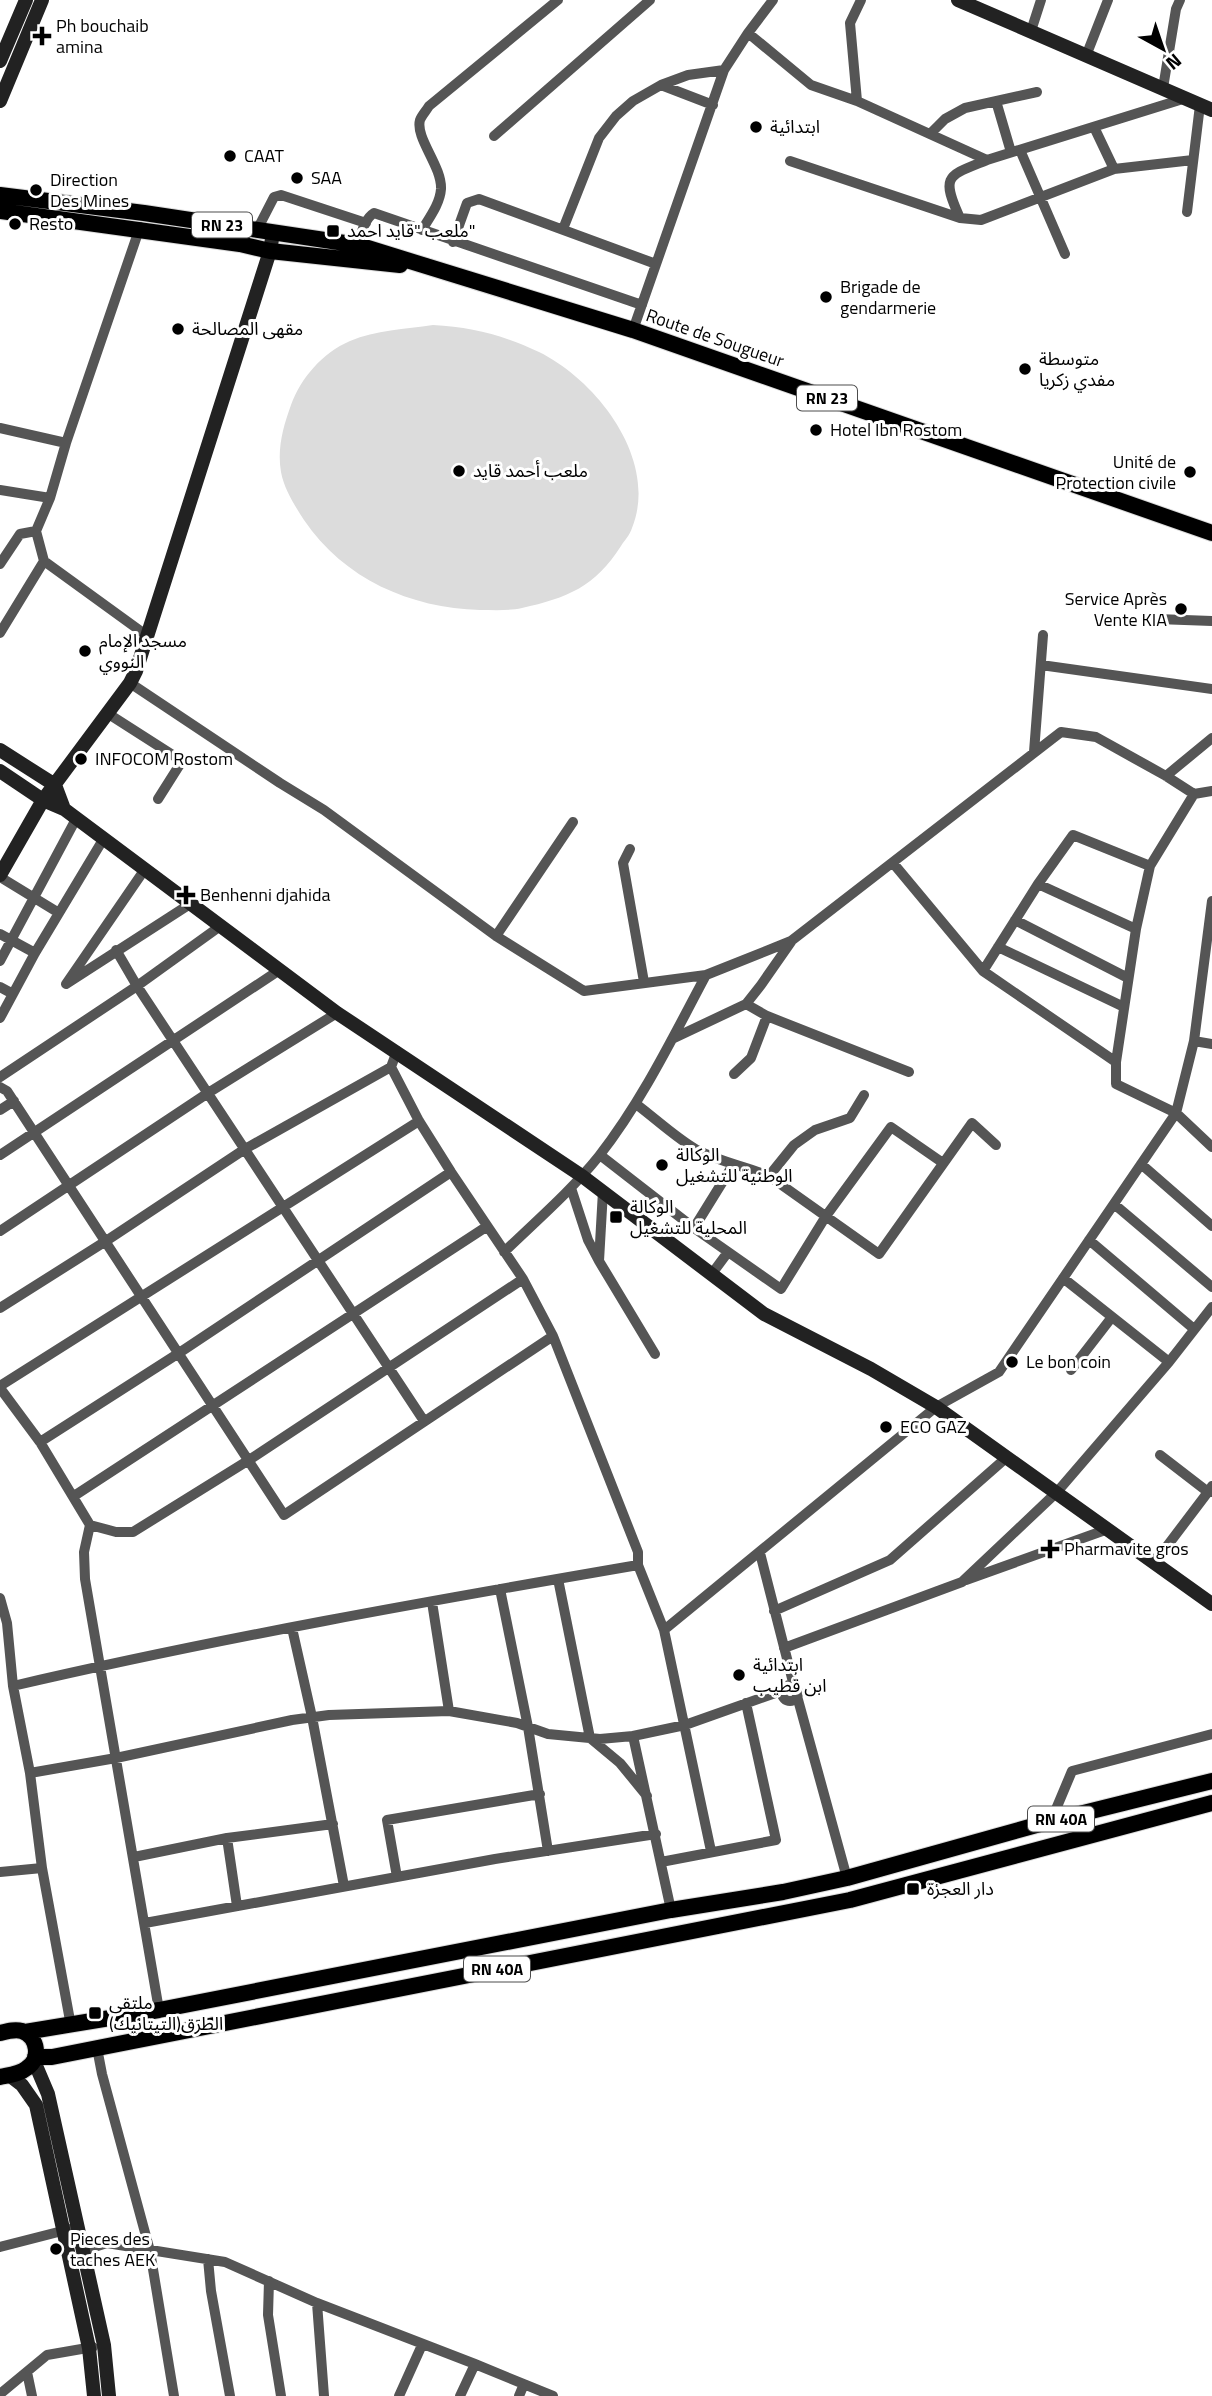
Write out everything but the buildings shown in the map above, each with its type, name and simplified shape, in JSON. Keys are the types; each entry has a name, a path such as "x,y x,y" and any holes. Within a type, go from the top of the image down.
{"main road":[{"path":"0,61 26,0"},
{"path":"0,101 42,0"},
{"path":"958,0 1206,108"},
{"name":"RN 23","path":"0,195 358,245 440,269"},
{"name":"RN 23","path":"0,211 139,229 270,251 440,269"},
{"path":"0,876 43,800 130,683 270,251 265,231"},
{"name":"Route de Sougueur","path":"440,269 633,330 1212,533"},
{"path":"0,750 55,785 64,809"},
{"path":"0,771 43,800 64,809 337,1013 582,1175 764,1314 872,1369 936,1407 1212,1604"},
{"name":"RN 40A","path":"25,2032 159,2010 671,1910 783,1892 847,1878 1052,1821 1212,1781"},
{"name":"RN 40A","path":"35,2059 850,1900 1212,1803"},
{"path":"0,2033 15,2030 25,2032 35,2043 35,2059 48,2094 70,2229 82,2251 96,2346 94,2396"},
{"path":"5,2076 24,2071 35,2059"},
{"path":"5,2076 22,2085 36,2105 70,2229 109,2396"}],"street":[{"path":"422,230 441,193 441,181 419,130 421,119 429,106 558,0"},
{"path":"494,136 649,0"},
{"path":"633,330 724,70 773,0"},
{"path":"857,101 850,23 861,0"},
{"path":"1031,31 1041,0"},
{"path":"1086,56 1108,0"},
{"path":"1163,88 1176,9 1180,0"},
{"path":"748,33 811,85 857,101 987,160"},
{"path":"563,229 599,138 616,116 661,85 688,75 724,70"},
{"path":"661,85 713,105"},
{"path":"930,134 955,112 1037,92"},
{"path":"960,218 950,195 950,178 956,173 987,160 1186,98"},
{"path":"996,101 1016,151 1065,254"},
{"path":"1187,212 1193,160 1206,108"},
{"path":"1094,127 1114,169"},
{"path":"790,161 960,218 981,220 1114,169 1193,160"},
{"path":"265,231 274,197 281,195 366,222"},
{"path":"453,242 467,203 478,199 656,264"},
{"path":"144,213 50,498 36,531 44,561 146,635"},
{"path":"358,245 369,216 374,213 642,305"},
{"path":"0,428 66,443"},
{"path":"0,490 50,498"},
{"path":"0,564 20,534 36,531"},
{"path":"0,633 44,561"},
{"path":"1157,619 1212,621"},
{"path":"1034,752 1043,635"},
{"path":"1041,665 1212,689"},
{"path":"130,683 324,810 496,936 584,991 706,975 791,941 1061,732 1096,737 1194,794 1212,791"},
{"path":"107,713 182,761 158,799"},
{"path":"1166,776 1212,738"},
{"path":"1194,794 1150,866 1128,978 1116,1062 1116,1084 1176,1113 1212,1147"},
{"path":"0,961 76,819"},
{"path":"496,936 573,822"},
{"path":"983,971 1038,884 1073,835 1150,866"},
{"path":"0,1018 35,953 104,838"},
{"path":"630,849 623,863 645,982"},
{"path":"893,863 983,971 1116,1062"},
{"path":"145,869 66,984 190,904"},
{"path":"0,876 59,913"},
{"path":"1038,884 1136,929"},
{"path":"664,1630 936,1407 999,1372 1176,1113 1194,1041 1212,901"},
{"path":"1015,920 1128,978"},
{"path":"0,1077 137,986 219,927"},
{"path":"0,934 35,953"},
{"path":"672,1039 746,1004 791,941"},
{"path":"998,947 1124,1007"},
{"path":"116,950 137,986 424,1421"},
{"path":"0,1155 278,971"},
{"path":"504,1252 571,1188 600,1155 636,1104 706,975"},
{"path":"0,987 13,994"},
{"path":"746,1004 767,1016 909,1072"},
{"path":"0,1231 208,1093 337,1013"},
{"path":"734,1074 751,1058 767,1016"},
{"path":"1194,1041 1212,1044"},
{"path":"0,1308 244,1149 391,1067 397,1051"},
{"path":"391,1067 419,1121 486,1227 523,1279 553,1336 638,1552 638,1565 664,1630 710,1851"},
{"path":"0,1087 7,1091 34,1131 285,1515 553,1336"},
{"path":"769,1176 794,1145 815,1130 850,1118 864,1095"},
{"path":"0,1110 14,1101"},
{"path":"636,1104 695,1149 769,1176 879,1254 972,1123 996,1145"},
{"path":"159,2010 85,1579 84,1552 90,1525 40,1442 0,1387 419,1121"},
{"path":"600,1155 694,1228 781,1289 826,1216 891,1127 943,1163"},
{"path":"1141,1164 1212,1226"},
{"path":"694,1228 733,1165"},
{"path":"40,1442 451,1172"},
{"path":"571,1188 588,1240 655,1354"},
{"path":"599,1261 603,1191"},
{"path":"1114,1204 1212,1287"},
{"path":"74,1496 486,1227"},
{"path":"1089,1240 1194,1329"},
{"path":"711,1275 728,1252"},
{"path":"1063,1278 1169,1362"},
{"path":"90,1525 116,1532 134,1532 249,1460 523,1279"},
{"path":"962,1581 1057,1492 1169,1362 1212,1307"},
{"path":"1071,1370 1112,1317"},
{"path":"1154,1562 1211,1490 1160,1455"},
{"path":"774,1611 890,1560 1006,1458"},
{"path":"784,1648 1108,1529"},
{"path":"760,1553 847,1878"},
{"path":"13,1686 292,1628 638,1565"},
{"path":"558,1578 590,1738 620,1763 647,1796"},
{"path":"500,1589 528,1727 548,1850"},
{"path":"0,1598 7,1623 13,1686 30,1773 42,1868 71,2026"},
{"path":"432,1602 449,1710"},
{"path":"292,1628 344,1886"},
{"path":"30,1773 312,1717 449,1710 548,1734 590,1738 633,1736 685,1725 781,1691 786,1685 796,1691"},
{"path":"660,1862 776,1840 746,1703"},
{"path":"1052,1821 1072,1771 1212,1734"},
{"path":"633,1736 671,1910"},
{"path":"397,1877 387,1820 540,1794"},
{"path":"134,1857 227,1838 333,1824"},
{"path":"145,1923 548,1850 656,1834"},
{"path":"227,1838 237,1906"},
{"path":"0,1872 42,1868"},
{"path":"97,2048 150,2251 174,2396"},
{"path":"0,2247 70,2229"},
{"path":"82,2251 107,2243 225,2262 317,2303 553,2396"},
{"path":"208,2259 211,2291 230,2396"},
{"path":"269,2281 268,2315 281,2396"},
{"path":"317,2303 324,2396"},
{"path":"399,2396 422,2345"},
{"path":"0,2394 47,2355 96,2346"},
{"path":"460,2396 475,2364"},
{"path":"27,2372 32,2396"},
{"path":"519,2396 524,2384"}],"shaded area":[{"name":"ملعب أحمد قايد","path":"433,325 487,333 539,352 582,382 618,426 630,451 637,476 638,502 632,528 601,572 579,589 553,600 506,610 454,608 404,596 359,574 339,559 320,541 287,491 280,463 283,430 300,385 314,367 330,352 360,337"}],"place":[{"name":"Ph bouchaib amina","path":"42,36"},
{"name":"ابتدائية","path":"756,127"},
{"name":"CAAT","path":"230,156"},
{"name":"SAA","path":"297,178"},
{"name":"Direction Des Mines","path":"36,190"},
{"name":"Resto","path":"15,224"},
{"name":"ملعب \"قايد احمد\"","path":"333,231"},
{"name":"Brigade de gendarmerie","path":"826,297"},
{"name":"مقهى المصالحة","path":"178,329"},
{"name":"متوسطة مفدي زكريا","path":"1025,369"},
{"name":"Hotel Ibn Rostom","path":"816,430"},
{"name":"ملعب أحمد قايد","path":"459,471"},
{"name":"Unité de Protection civile","path":"1190,472"},
{"name":"Service Après Vente KIA","path":"1181,609"},
{"name":"مسجد الإمام النووي","path":"85,651"},
{"name":"INFOCOM Rostom","path":"81,759"},
{"name":"Benhenni djahida","path":"186,895"},
{"name":"الوكالة الوطنية للتشغيل","path":"662,1165"},
{"name":"الوكالة المحلية للتشغيل","path":"616,1217"},
{"name":"Le bon coin","path":"1012,1362"},
{"name":"ECO GAZ","path":"886,1427"},
{"name":"Pharmavite gros","path":"1050,1549"},
{"name":"ابتدائية ابن قطيب","path":"739,1675"},
{"name":"دار العجزة","path":"913,1889"},
{"name":"ملتقى الطرق(التيتانيك)","path":"95,2013"},
{"name":"Pieces des taches AEK","path":"56,2249"}]}
